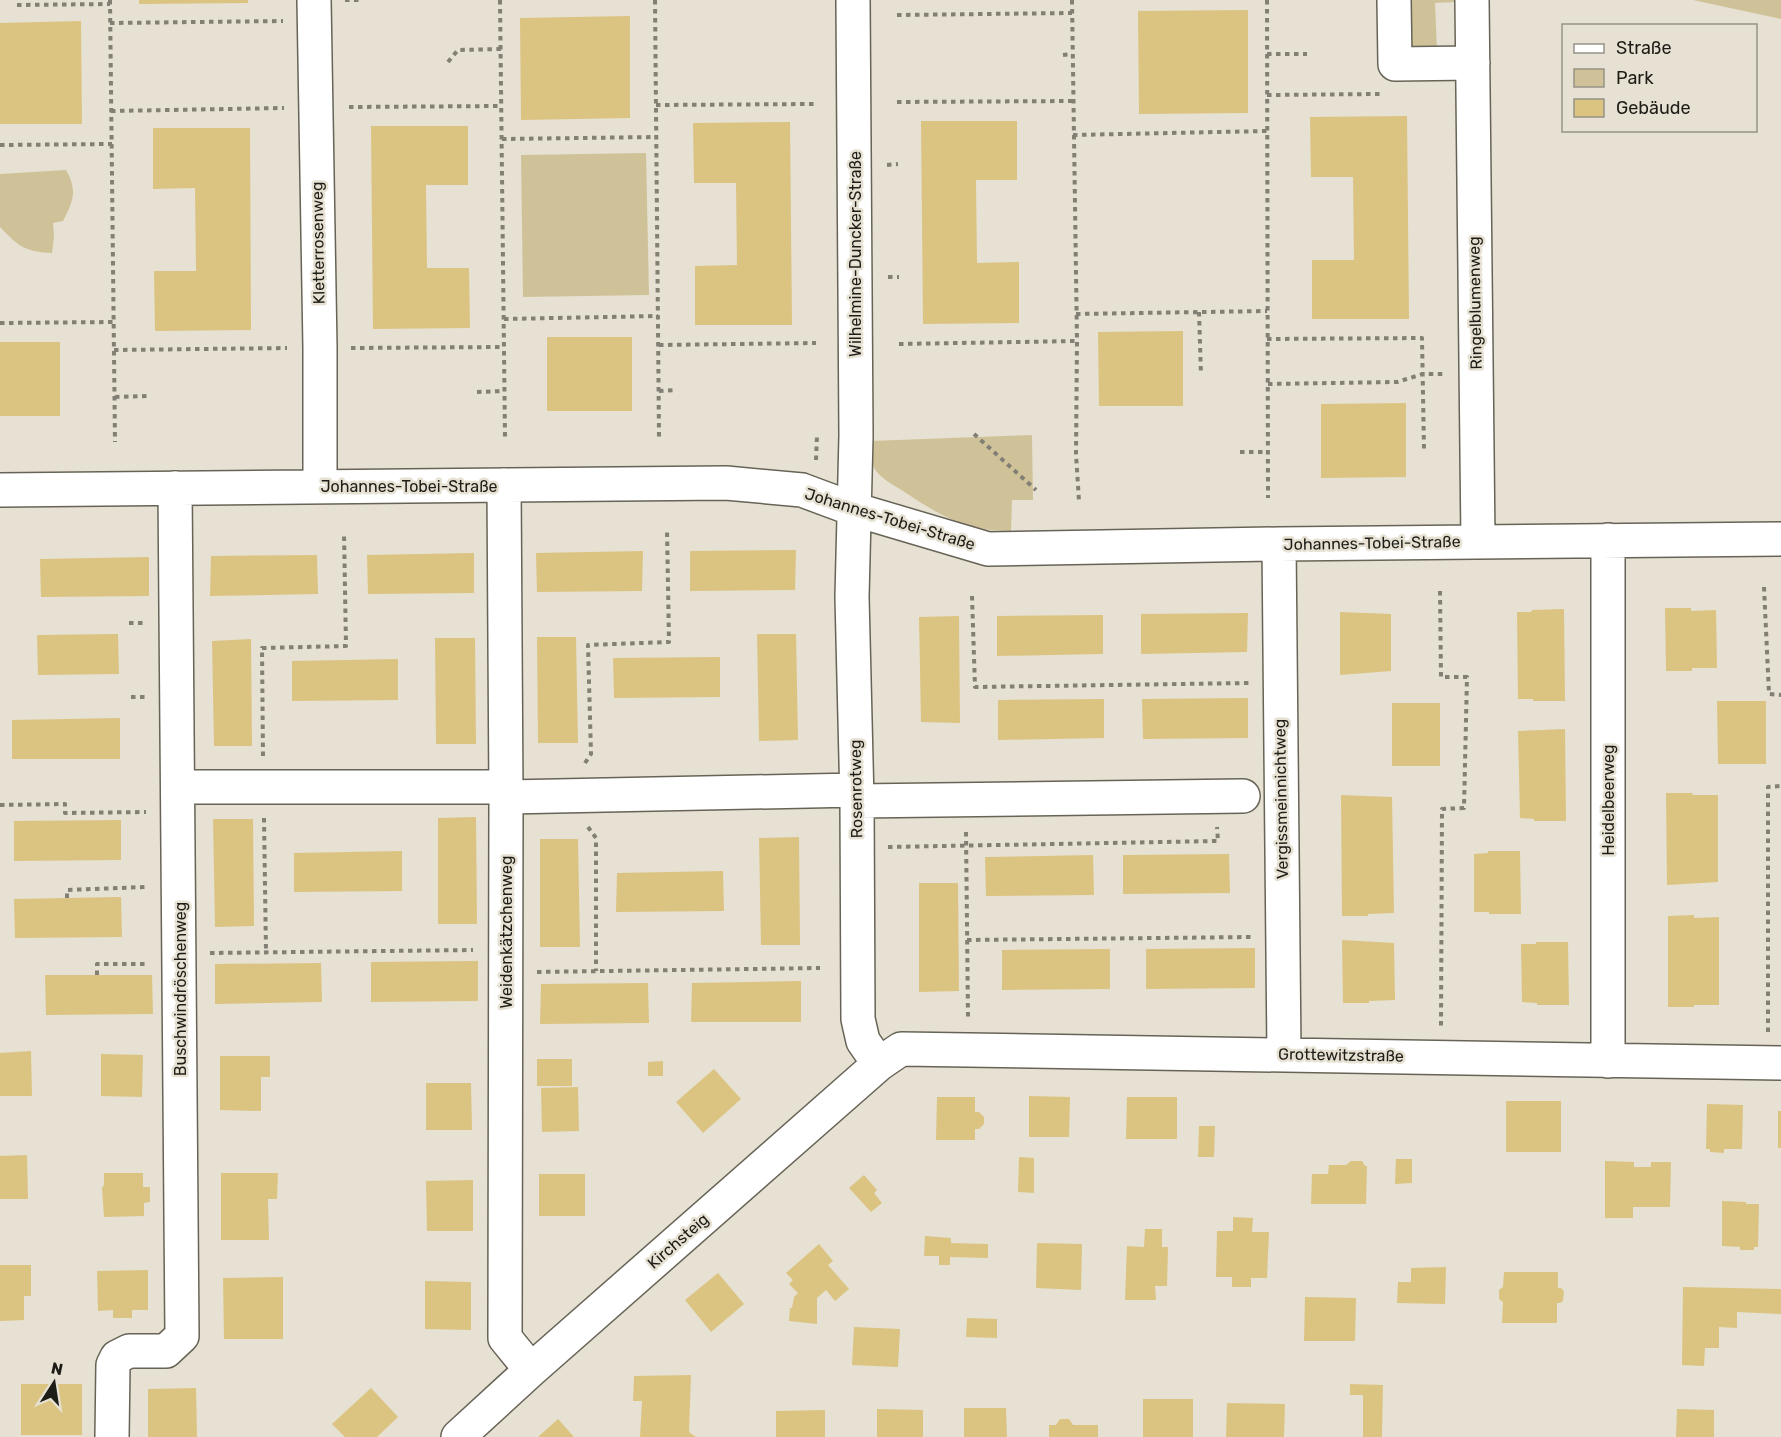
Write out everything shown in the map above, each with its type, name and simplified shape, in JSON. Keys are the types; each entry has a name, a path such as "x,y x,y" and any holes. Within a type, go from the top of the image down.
{"street":[{"name":"Wilhelmine-Duncker-Straße","path":"853,0 856,436 853,509"},
{"path":"1394,0 1395,64 1473,63"},
{"name":"Ringelblumenweg","path":"1472,0 1478,542"},
{"name":"Kletterrosenweg","path":"314,10 320,487"},
{"name":"Johannes-Tobei-Straße","path":"0,490 726,483 802,490 853,509 988,549 1781,539"},
{"name":"Weidenkätzchenweg","path":"504,485 505,1338 531,1370"},
{"name":"Buschwindröschenweg","path":"112,1437 112,1365 117,1357 129,1352 166,1351 182,1336 175,488"},
{"name":"Rosenrotweg","path":"853,509 852,597 858,1019 863,1041 890,1056"},
{"name":"Heidelbeerweg","path":"1608,540 1608,1060"},
{"name":"Vergissmeinnichtweg","path":"1279,544 1284,1054"},
{"path":"178,799 264,787 506,792 564,796 856,796 965,800 1230,796"},
{"name":"Grottewitzstraße","path":"890,1056 1284,1054 1781,1063"},
{"name":"Kirchsteig","path":"458,1437 531,1370 890,1056"}],"path":[{"path":"500,0 505,438"},
{"path":"655,0 659,437"},
{"path":"1072,0 1077,341 1076,454 1079,501"},
{"path":"1267,0 1268,498"},
{"path":"17,5 110,2 115,442"},
{"path":"110,23 314,10"},
{"path":"897,15 1072,13"},
{"path":"448,62 458,50 501,49"},
{"path":"1063,55 1072,54"},
{"path":"1267,54 1307,54"},
{"path":"1267,95 1382,94"},
{"path":"897,102 1073,101"},
{"path":"656,105 814,104"},
{"path":"1073,135 1267,131"},
{"path":"502,139 657,137"},
{"path":"0,145 112,144"},
{"path":"1199,312 1202,375"},
{"path":"1076,314 1267,312"},
{"path":"504,319 658,316"},
{"path":"0,323 114,322"},
{"path":"1268,339 1422,338 1424,450"},
{"path":"899,344 1077,341"},
{"path":"658,345 816,343"},
{"path":"1268,384 1397,382 1423,374 1476,374"},
{"path":"659,391 675,390"},
{"path":"477,392 504,391"},
{"path":"115,397 147,396"},
{"path":"974,434 1036,490"},
{"path":"1240,452 1268,452"},
{"path":"596,971 596,838 564,796 591,754 588,645 669,642 667,530"},
{"path":"266,952 262,648 346,646 344,533"},
{"path":"1764,587 1769,694 1781,694"},
{"path":"1440,591 1441,676 1467,676 1464,808 1442,809 1441,1017"},
{"path":"972,596 975,687 1280,683"},
{"path":"1768,1021 1768,787 1781,786"},
{"path":"856,847 1218,841 1230,796"},
{"path":"0,805 65,804 65,813 178,799"},
{"path":"965,800 968,1020"},
{"path":"67,898 66,890 179,886"},
{"path":"967,940 1282,936"},
{"path":"97,975 97,964 266,952 506,961 596,971 820,968"}],"green space":[{"path":"1408,0 1456,0 1456,2 1435,3 1437,50 1409,51"},
{"path":"1693,0 1781,0 1781,19"},
{"path":"646,153 649,295 523,297 521,155"},
{"path":"66,170 72,184 73,196 63,221 53,223 52,253 23,247 0,227 0,174"},
{"path":"1032,435 1033,500 1012,500 1011,531 967,525 942,515 884,479 874,468 870,455 870,441"}],"building":[{"path":"139,0 248,0 248,3 139,4"},
{"path":"1248,10 1248,113 1139,114 1138,11"},
{"path":"630,16 630,118 521,120 520,18"},
{"path":"81,21 82,124 0,124 0,23"},
{"path":"1407,116 1409,319 1312,319 1312,260 1354,260 1353,177 1311,177 1310,117"},
{"path":"921,121 1017,121 1017,180 976,180 977,263 1019,262 1019,323 923,324"},
{"path":"790,122 792,325 695,325 695,266 737,265 736,183 694,183 693,123"},
{"path":"371,126 468,126 468,185 426,185 427,268 469,268 470,328 373,329"},
{"path":"153,128 250,128 251,330 155,331 154,271 196,271 195,188 153,189"},
{"path":"1183,331 1183,406 1099,406 1098,332"},
{"path":"547,337 632,337 632,411 547,411"},
{"path":"0,342 60,342 60,416 0,416"},
{"path":"1406,403 1406,477 1321,478 1321,404"},
{"path":"796,550 795,590 690,591 690,551"},
{"path":"643,551 642,591 537,592 536,553"},
{"path":"474,553 474,593 368,594 367,555"},
{"path":"317,555 318,594 210,596 211,556"},
{"path":"149,557 149,596 41,597 40,559"},
{"path":"1665,608 1691,608 1691,611 1716,610 1717,668 1666,671"},
{"path":"1564,609 1565,701 1518,699 1517,612"},
{"path":"1340,612 1391,614 1391,671 1340,675"},
{"path":"1248,613 1247,652 1141,654 1141,614"},
{"path":"1103,615 1103,654 997,656 997,616"},
{"path":"959,616 960,723 921,722 919,617"},
{"path":"118,634 119,674 38,675 37,635"},
{"path":"757,634 796,634 798,740 759,741"},
{"path":"537,637 576,637 578,743 538,743"},
{"path":"435,638 475,638 476,744 436,744"},
{"path":"251,639 252,746 214,746 212,641"},
{"path":"720,657 720,697 614,698 613,658"},
{"path":"398,659 398,700 292,701 292,661"},
{"path":"1248,698 1248,738 1143,739 1142,699"},
{"path":"1104,699 1104,738 998,740 998,700"},
{"path":"1717,701 1766,701 1766,764 1718,764"},
{"path":"1392,703 1440,703 1440,766 1392,766"},
{"path":"120,718 120,759 12,759 12,720"},
{"path":"1565,729 1566,821 1534,821 1534,819 1520,818 1518,731"},
{"path":"1666,793 1718,795 1718,882 1667,885"},
{"path":"1341,795 1392,797 1394,913 1342,916"},
{"path":"476,817 477,924 438,924 438,818"},
{"path":"213,819 253,819 254,926 215,927"},
{"path":"121,820 121,860 14,861 14,821"},
{"path":"799,837 800,945 761,945 759,838"},
{"path":"540,839 578,839 580,947 540,947"},
{"path":"402,851 402,891 294,892 294,853"},
{"path":"1488,851 1520,851 1521,914 1474,912 1474,854 1488,853"},
{"path":"1229,854 1230,893 1123,894 1123,855"},
{"path":"1093,855 1094,895 986,896 985,857"},
{"path":"723,871 724,911 616,912 617,873"},
{"path":"919,883 958,883 959,991 919,992"},
{"path":"121,897 122,937 15,938 14,899"},
{"path":"1694,915 1694,918 1719,917 1719,1005 1668,1007 1668,916"},
{"path":"1342,940 1394,943 1395,1000 1343,1003"},
{"path":"1536,942 1568,942 1569,1005 1537,1005 1537,1003 1522,1002 1521,944 1536,944"},
{"path":"1255,948 1255,988 1146,989 1146,949"},
{"path":"1110,949 1110,989 1002,990 1002,950"},
{"path":"478,961 478,1001 371,1002 371,962"},
{"path":"321,963 322,1002 215,1004 215,964"},
{"path":"45,975 152,975 153,1014 46,1015"},
{"path":"801,981 801,1022 691,1022 692,983"},
{"path":"648,983 649,1023 540,1024 541,984"},
{"path":"31,1051 32,1096 0,1096 0,1053"},
{"path":"101,1054 143,1055 142,1097 101,1096"},
{"path":"220,1056 270,1056 270,1077 261,1077 261,1111 220,1110"},
{"path":"537,1059 572,1059 572,1086 537,1086"},
{"path":"663,1061 663,1076 648,1076 648,1062"},
{"path":"714,1069 741,1099 703,1133 676,1102"},
{"path":"426,1083 471,1083 472,1130 426,1130"},
{"path":"578,1087 579,1131 542,1132 541,1088"},
{"path":"1029,1096 1070,1097 1069,1137 1029,1137"},
{"path":"937,1097 975,1097 975,1112 979,1112 984,1117 984,1124 979,1129 975,1129 975,1140 936,1140"},
{"path":"1127,1097 1177,1097 1177,1139 1126,1139"},
{"path":"1506,1101 1561,1101 1561,1152 1506,1152"},
{"path":"1707,1104 1743,1105 1742,1149 1724,1149 1724,1153 1710,1152 1710,1149 1706,1149"},
{"path":"1778,1111 1781,1111 1781,1148 1778,1148"},
{"path":"1199,1126 1215,1126 1214,1157 1198,1157"},
{"path":"27,1155 28,1199 0,1199 0,1156"},
{"path":"1019,1157 1034,1158 1034,1193 1018,1192"},
{"path":"1396,1159 1412,1159 1412,1183 1395,1184"},
{"path":"1351,1161 1362,1161 1367,1166 1366,1204 1311,1204 1312,1174 1328,1174 1329,1165 1346,1165"},
{"path":"1605,1161 1634,1162 1634,1167 1651,1167 1651,1162 1671,1162 1670,1207 1633,1207 1633,1218 1605,1218"},
{"path":"104,1173 143,1173 143,1187 150,1187 150,1202 144,1203 144,1216 104,1217 102,1188"},
{"path":"221,1173 278,1173 277,1199 268,1199 269,1240 221,1240"},
{"path":"539,1174 585,1174 585,1216 539,1216"},
{"path":"864,1175 877,1190 874,1193 882,1203 871,1212 849,1188"},
{"path":"473,1180 473,1231 427,1231 426,1181"},
{"path":"1722,1201 1759,1204 1758,1247 1754,1247 1754,1250 1722,1246"},
{"path":"1233,1217 1253,1218 1252,1232 1269,1232 1267,1278 1251,1278 1251,1287 1232,1287 1232,1277 1216,1277 1217,1231 1233,1231"},
{"path":"1145,1229 1162,1229 1162,1247 1168,1247 1167,1286 1155,1286 1156,1300 1125,1300 1127,1246 1144,1247"},
{"path":"925,1236 951,1238 951,1243 988,1244 988,1258 950,1257 950,1265 939,1265 939,1256 924,1256"},
{"path":"1037,1243 1082,1244 1081,1290 1036,1288"},
{"path":"819,1244 833,1261 828,1265 849,1289 835,1301 826,1290 817,1298 817,1324 789,1321 790,1308 798,1293 789,1284 793,1280 786,1273"},
{"path":"0,1265 31,1265 31,1296 24,1296 24,1320 0,1321"},
{"path":"1446,1267 1445,1304 1397,1303 1398,1282 1411,1282 1411,1268"},
{"path":"148,1270 148,1310 132,1310 132,1318 113,1318 113,1310 98,1311 97,1271"},
{"path":"1504,1272 1558,1272 1558,1288 1564,1291 1563,1301 1557,1303 1557,1323 1502,1323 1503,1302 1499,1299 1499,1290 1503,1287"},
{"path":"718,1273 744,1304 711,1332 685,1300"},
{"path":"283,1277 283,1339 224,1339 223,1278"},
{"path":"425,1281 471,1282 471,1330 425,1329"},
{"path":"1683,1287 1781,1289 1781,1314 1737,1312 1737,1328 1719,1327 1719,1348 1705,1348 1704,1366 1682,1365"},
{"path":"1305,1297 1356,1298 1355,1341 1304,1341"},
{"path":"967,1318 997,1319 997,1338 966,1337"},
{"path":"854,1327 900,1329 898,1367 852,1365"},
{"path":"691,1375 689,1432 696,1437 640,1437 642,1401 633,1401 634,1376"},
{"path":"21,1384 82,1384 82,1435 21,1435"},
{"path":"1350,1384 1383,1385 1382,1437 1363,1437 1363,1395 1350,1395"},
{"path":"196,1388 197,1437 148,1437 148,1389"},
{"path":"371,1388 398,1417 377,1437 345,1437 332,1424"},
{"path":"1143,1399 1193,1399 1193,1437 1143,1437"},
{"path":"1227,1403 1285,1404 1284,1437 1226,1437"},
{"path":"964,1408 1006,1408 1007,1437 964,1437"},
{"path":"877,1409 923,1410 923,1437 877,1437"},
{"path":"1677,1409 1714,1410 1714,1437 1676,1437"},
{"path":"825,1410 825,1437 776,1437 776,1411"},
{"path":"558,1419 574,1437 538,1437"},
{"path":"1060,1419 1069,1419 1073,1425 1098,1425 1098,1437 1049,1437 1049,1425 1056,1425"}]}
